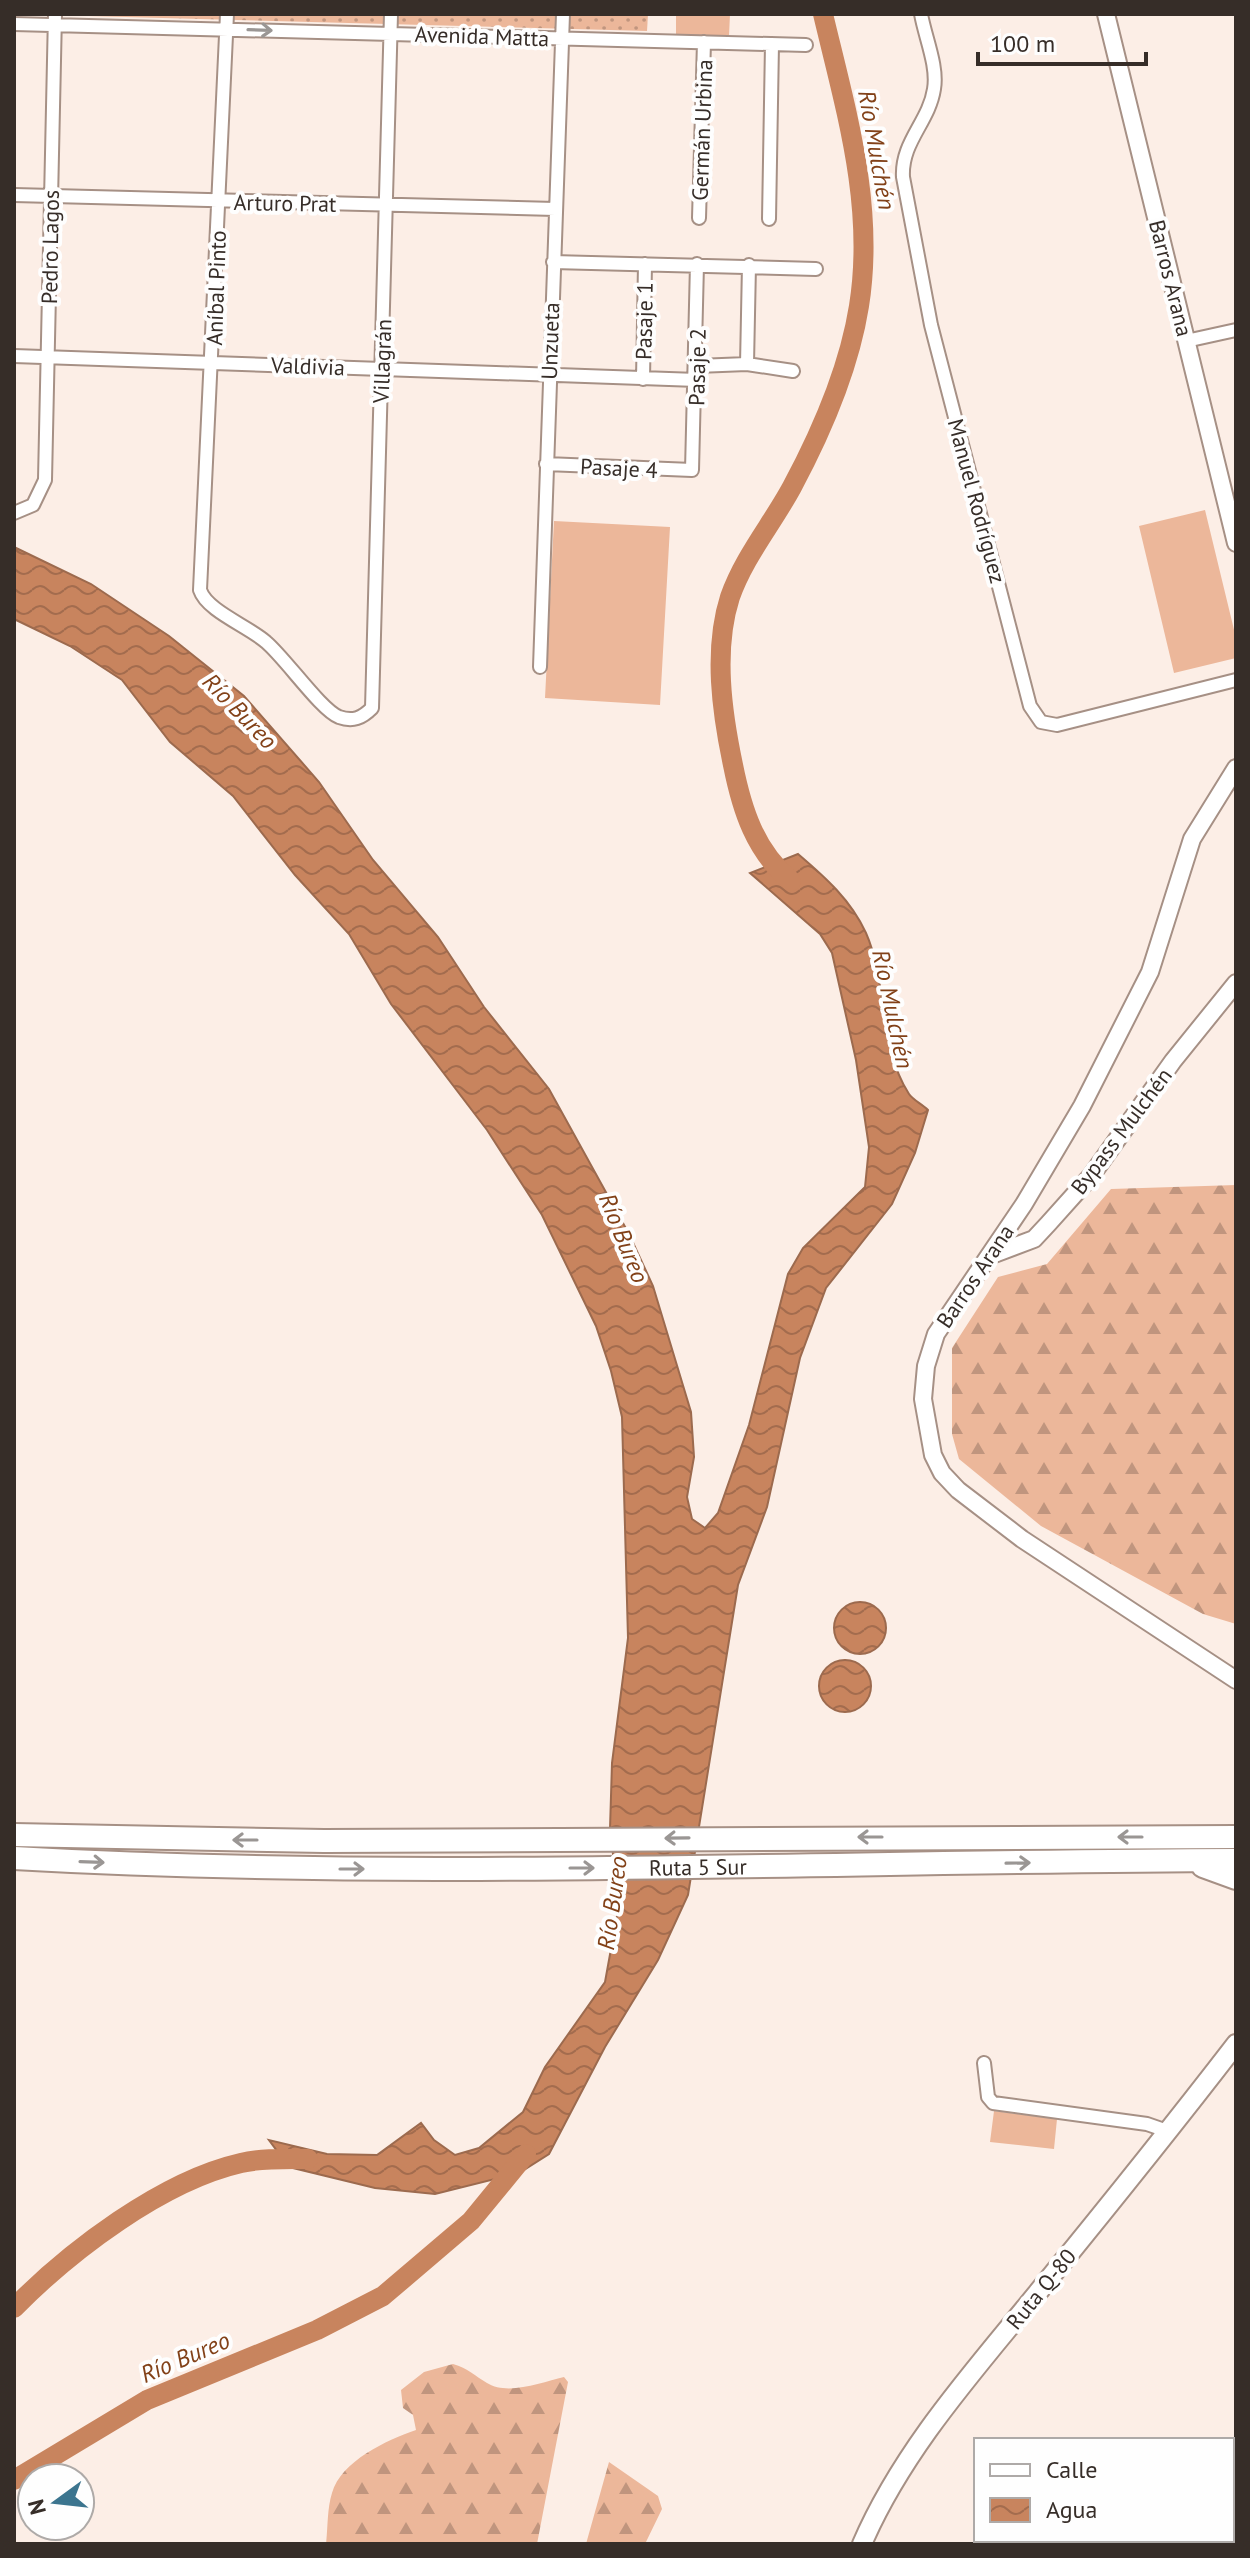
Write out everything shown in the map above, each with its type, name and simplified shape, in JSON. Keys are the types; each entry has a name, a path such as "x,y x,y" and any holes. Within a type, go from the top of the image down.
{"highway":[{"name":"Ruta 5 Sur","path":"14,1835 239,1840 1208,1837 1236,1834"},
{"name":"Ruta 5 Sur","path":"14,1858 239,1867 504,1868 1236,1860"},
{"path":"1187,1860 1236,1878"}],"main road":[{"name":"Barros Arana","path":"1106,14 1186,341 1232,505 1236,543"},
{"name":"Barros Arana","path":"1236,768 1192,839 1160,946 1138,999 1062,1142 989,1256 944,1318 926,1366 924,1415 929,1443 942,1473 1004,1527 1236,1680"},
{"name":"Bypass Mulchén","path":"989,1256 1034,1239 1048,1224 1091,1176 1173,1061 1236,983"},
{"name":"Ruta Q-80","path":"862,2544 896,2480 937,2418 1170,2132 1236,2044"}],"street":[{"name":"Aníbal Pinto","path":"227,14 200,590 205,600 243,623 277,651 331,712 343,718 357,719 372,708"},
{"name":"Villagrán","path":"372,708 391,14"},
{"name":"Unzueta","path":"540,667 563,14"},
{"name":"Manuel Rodríguez","path":"921,14 935,86 932,99 902,159 903,177 931,325 1030,706 1041,722 1057,725 1236,680"},
{"name":"Avenida Matta","path":"14,24 55,19 227,29 806,45"},
{"name":"Pedro Lagos","path":"14,513 33,505 45,480 55,19"},
{"name":"Germán Urbina","path":"699,218 704,42"},
{"path":"769,219 772,44"},
{"name":"Arturo Prat","path":"14,195 555,209"},
{"path":"553,262 816,269"},
{"name":"Pasaje 1","path":"643,379 645,264"},
{"name":"Pasaje 2","path":"692,470 697,380 697,264"},
{"path":"747,364 749,265"},
{"path":"1186,341 1236,330"},
{"name":"Valdivia","path":"14,356 697,380"},
{"path":"697,366 747,364 793,371"},
{"name":"Pasaje 4","path":"546,464 692,470"},
{"path":"984,2063 988,2097 993,2103 1147,2124 1170,2132"}],"green space":[{"path":"14,14 648,14 647,31"},
{"path":"676,14 730,14 729,36 676,35"},
{"path":"1205,510 1236,638 1236,658 1174,673 1139,526"},
{"path":"554,521 670,527 660,705 545,698"},
{"path":"1236,1185 1236,1624 1203,1614 1041,1526 959,1459 952,1434 952,1348 998,1277 1047,1264 1111,1189"},
{"path":"994,2111 1057,2119 1054,2149 990,2142"},
{"path":"453,2364 495,2387 525,2387 564,2377 568,2382 537,2544 326,2544 330,2499 345,2471 366,2453 416,2430 413,2415 403,2408 401,2390 424,2372"},
{"path":"609,2462 658,2496 662,2509 645,2544 586,2544"}],"water":[{"path":"14,547 91,584 169,636 244,696 319,782 373,860 438,937 484,1007 549,1089 629,1234 653,1286 691,1412 694,1457 687,1497 692,1519 705,1528 718,1513 749,1425 788,1274 803,1248 865,1187 869,1147 856,1060 832,953 820,934 750,873 798,854 827,880 853,910 873,952 892,1056 899,1075 911,1096 928,1110 915,1153 892,1204 826,1288 800,1358 767,1507 738,1585 688,1895 658,1960 605,2047 549,2154 519,2173 435,2194 375,2188 289,2167 269,2140 327,2154 377,2155 421,2123 434,2140 455,2155 479,2148 523,2112 545,2067 605,1982 619,1905 610,1829 612,1763 628,1638 622,1417 611,1371 596,1326 542,1215 487,1130 391,1004 349,934 295,875 233,796 170,742 122,680 70,646 14,619"},
{"path":"860,1602 879,1609 886,1628 879,1647 860,1654 841,1647 834,1628 841,1609"},
{"path":"845,1660 864,1667 871,1686 864,1705 845,1712 826,1705 819,1686 826,1667"}],"waterway":[{"name":"Río Mulchén","path":"791,881 759,843 741,798 726,724 721,660 730,597 750,554 792,487 824,422 849,353 859,306 863,269 861,195 849,123 823,14"},
{"name":"Río Bureo","path":"14,2480 147,2400 317,2330 383,2296 471,2221 526,2154"},
{"name":"Río Bureo","path":"14,2308 90,2242 180,2185 241,2163 308,2159"}]}
